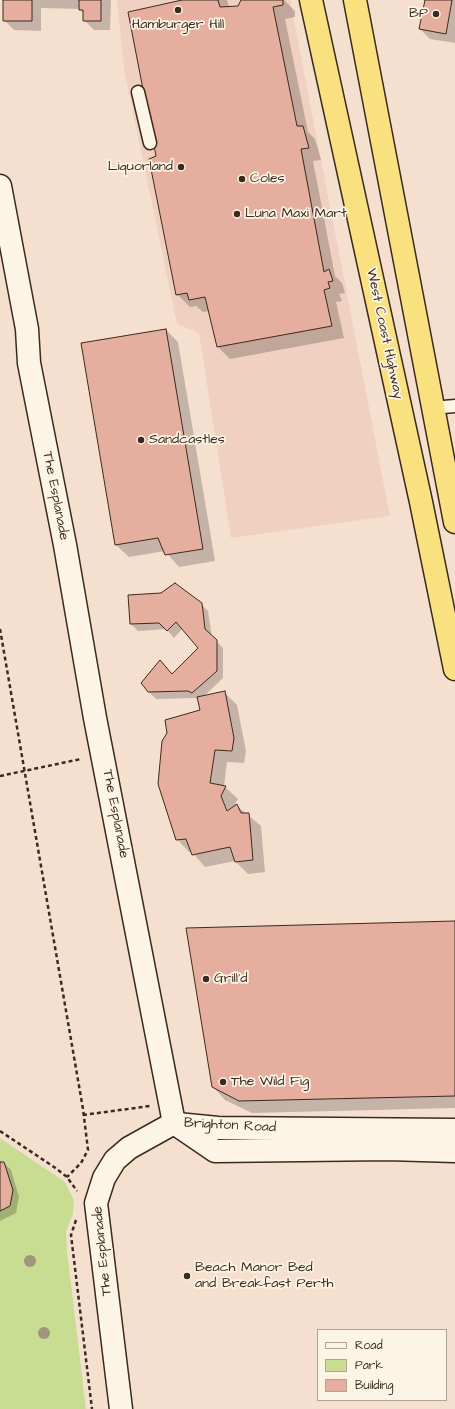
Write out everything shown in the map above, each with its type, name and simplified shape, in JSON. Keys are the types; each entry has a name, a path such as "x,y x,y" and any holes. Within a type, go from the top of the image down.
{"highway":[{"name":"West Coast Highway","path":"311,0 420,494 455,669"},
{"path":"354,0 455,522"}],"street":[{"name":"The Esplanade","path":"0,186 27,328 29,363 38,400 103,754 174,1123 128,1148 115,1160 104,1178 96,1203 121,1409"},
{"name":"Brighton Road","path":"174,1123 218,1128 455,1130"},
{"name":"Brighton Road","path":"174,1123 215,1151 388,1149 455,1151"}],"lane":[{"path":"138,92 150,143"},
{"path":"432,408 455,406"}],"path":[{"path":"0,629 88,1150 81,1162 67,1177"},
{"path":"0,776 103,754"},
{"path":"0,1130 67,1177 76,1188 79,1196"},
{"path":"78,1215 71,1235 92,1409"}],"shaded area":[{"path":"117,0 290,0 390,516 231,538 199,333 177,324 124,69"}],"green space":[{"path":"0,1138 65,1182 74,1200 73,1214 66,1231 67,1251 86,1409 0,1409"}],"building":[{"path":"3,0 32,0 32,21 3,21"},
{"path":"79,0 101,0 101,21 83,21 83,10 79,10"},
{"name":"Luna Maxi Mart","path":"182,0 218,0 220,7 238,6 241,0 283,0 283,5 273,7 297,126 303,126 309,148 301,149 324,272 329,269 333,281 328,282 330,288 324,290 332,326 217,347 205,297 189,300 187,293 176,295 149,159 156,156 128,12"},
{"name":"BP","path":"425,0 452,0 446,34 419,29"},
{"name":"Sandcastles","path":"166,329 203,549 165,555 158,538 115,545 81,343"},
{"path":"175,583 202,603 205,629 217,640 217,671 192,693 188,691 148,692 141,683 160,660 172,674 198,648 176,622 167,631 159,623 130,624 128,595 161,593"},
{"path":"225,691 234,738 232,751 215,750 210,783 226,786 221,796 227,811 237,804 241,813 249,813 253,860 235,862 230,847 192,855 186,839 176,840 158,784 162,741 167,733 165,720 200,710 197,697"},
{"path":"455,921 455,1096 239,1101 212,1087 186,928"},
{"path":"0,1162 4,1162 13,1190 10,1206 0,1211"}],"place":[{"name":"Hamburger Hill","path":"178,10"},
{"name":"BP","path":"436,14"},
{"name":"Liquorland","path":"181,167"},
{"name":"Coles","path":"242,179"},
{"name":"Luna Maxi Mart","path":"237,214"},
{"name":"Sandcastles","path":"141,440"},
{"name":"Grill'd","path":"206,979"},
{"name":"The Wild Fig","path":"223,1082"},
{"name":"Beach Manor Bed and Breakfast Perth","path":"187,1276"}]}
